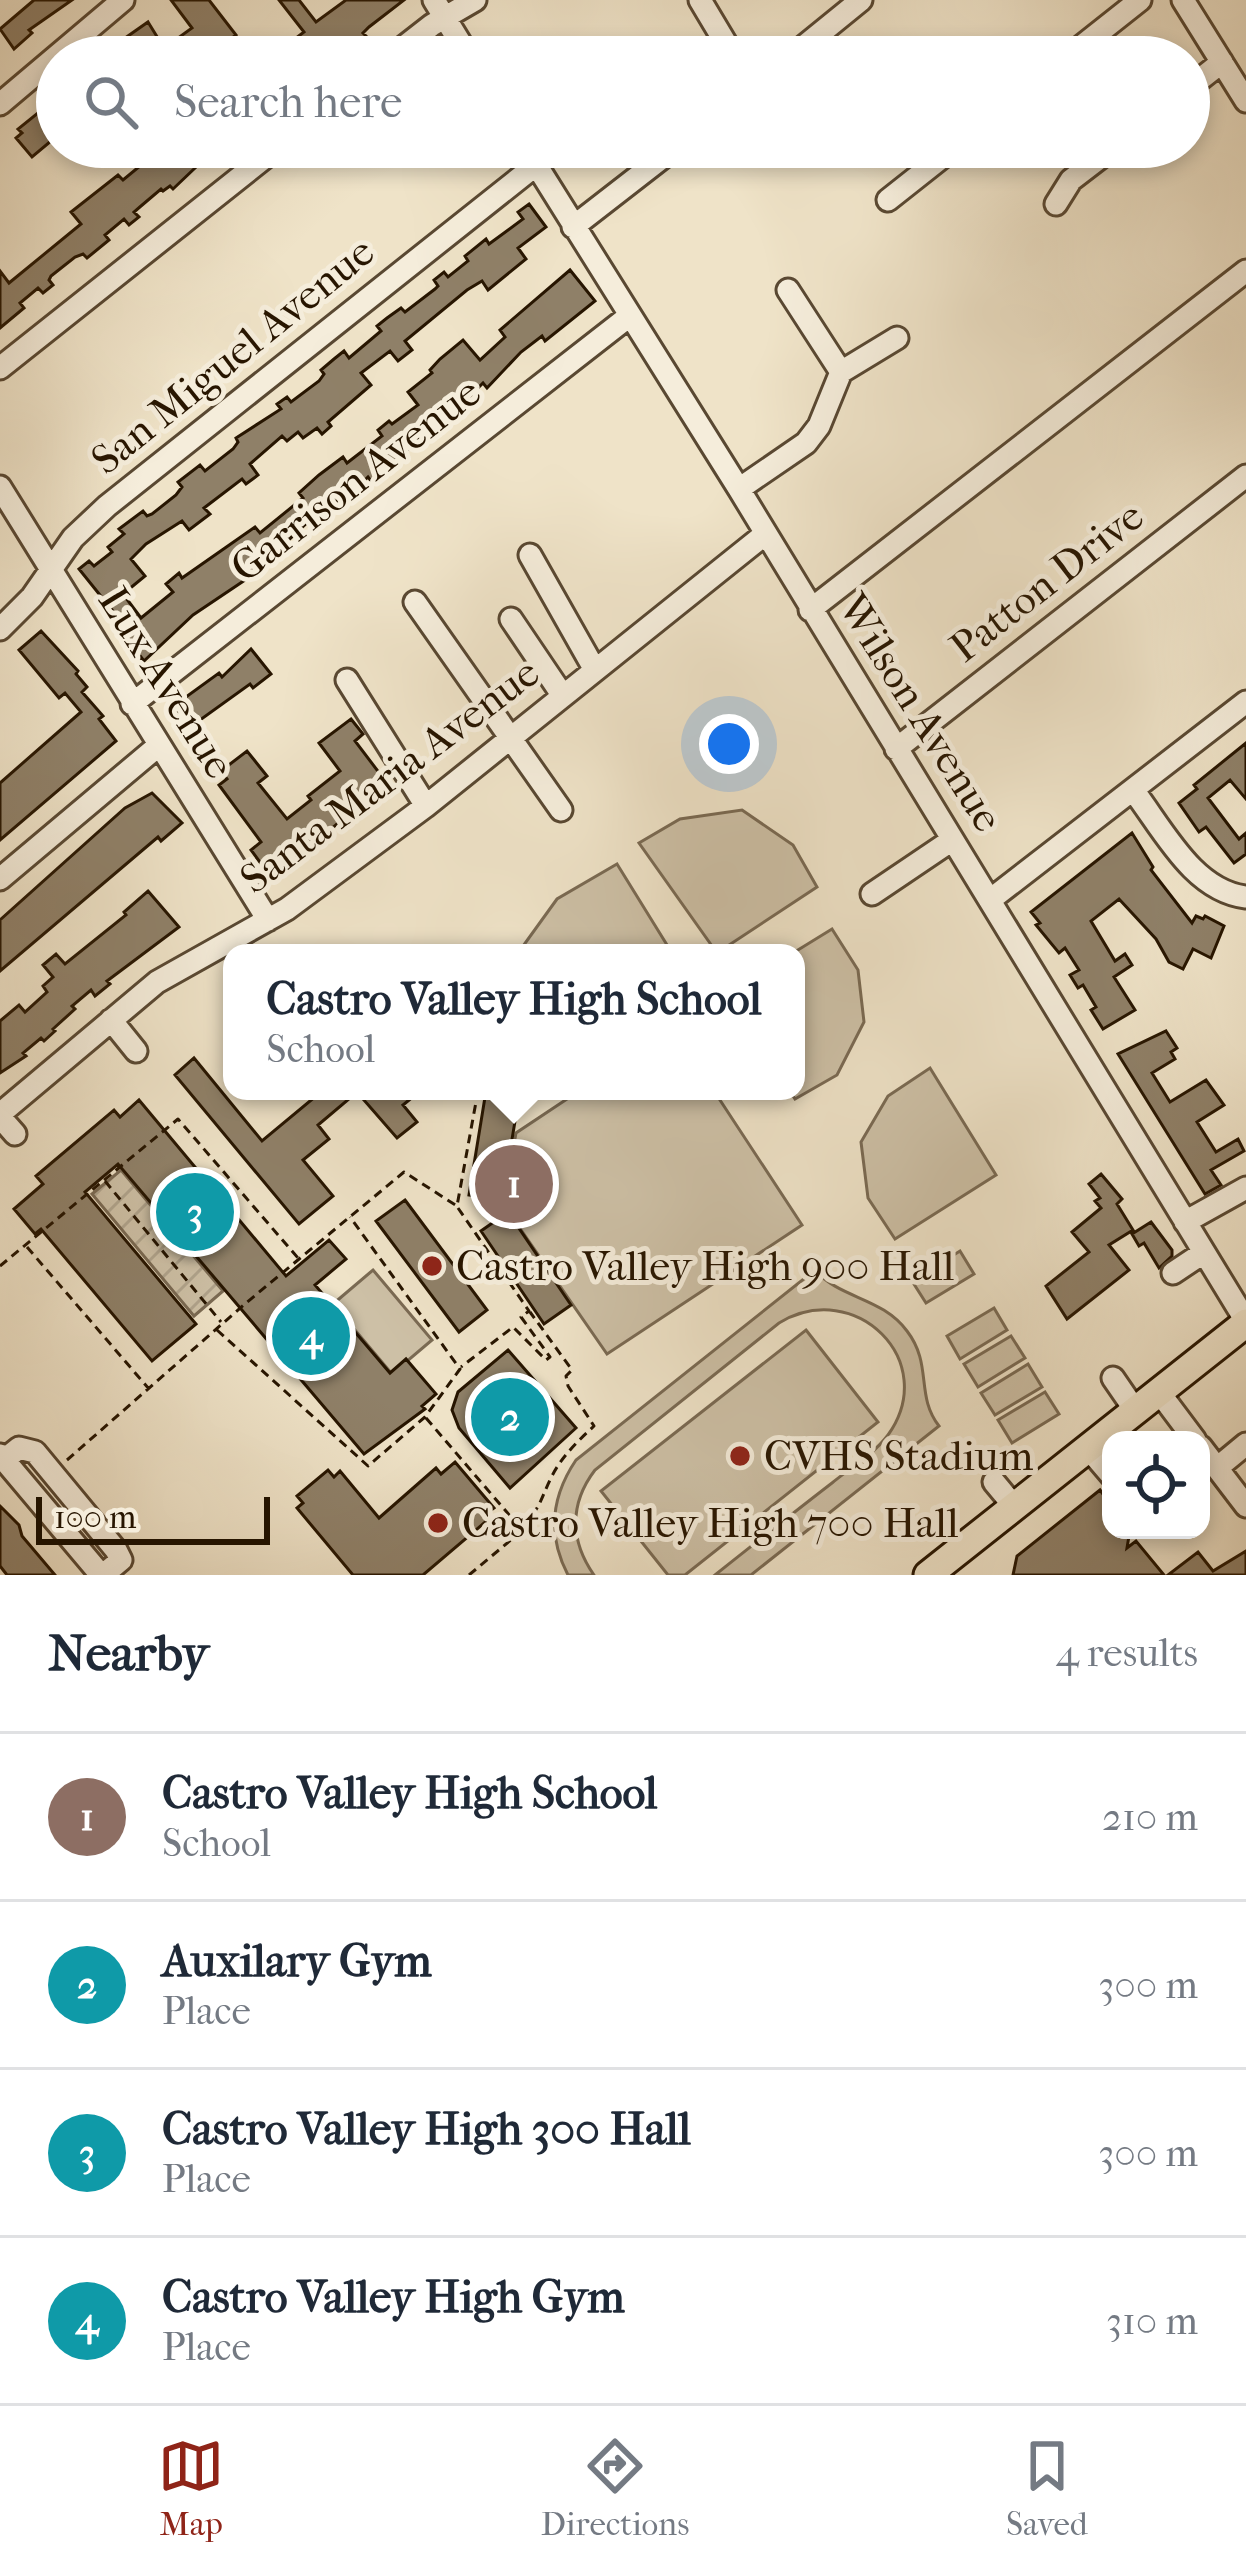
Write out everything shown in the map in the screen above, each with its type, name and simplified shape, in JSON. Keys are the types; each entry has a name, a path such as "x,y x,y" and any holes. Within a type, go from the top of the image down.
{"main road":[{"path":"928,1575 1246,1322"}],"street":[{"path":"76,36 123,0"},
{"path":"412,36 440,9 475,0"},
{"path":"700,0 721,36"},
{"path":"817,36 861,0"},
{"path":"1095,36 1140,0"},
{"path":"1183,0 1206,36"},
{"path":"440,9 456,36"},
{"path":"1210,43 1246,101"},
{"path":"1210,71 1222,62"},
{"path":"4,92 36,67"},
{"path":"0,368 252,168"},
{"name":"San Miguel Avenue","path":"0,628 23,607 73,538 107,506 515,168"},
{"name":"Wilson Avenue","path":"537,168 739,489 1246,1322"},
{"path":"573,227 649,168"},
{"path":"888,200 928,168"},
{"path":"1056,204 1071,181 1087,168"},
{"path":"810,610 1246,271"},
{"path":"788,290 841,372"},
{"name":"Garrison Avenue","path":"132,704 628,316"},
{"path":"739,489 806,443 819,426 841,372 897,338"},
{"name":"Patton Drive","path":"896,749 1246,476"},
{"name":"Lux Avenue","path":"0,487 268,920"},
{"name":"Santa Maria Avenue","path":"5,1122 111,1020 186,962 268,920 306,908 764,536"},
{"path":"530,555 595,670"},
{"path":"415,602 561,810"},
{"path":"511,619 563,696"},
{"path":"347,680 426,806"},
{"path":"990,900 1246,701"},
{"path":"0,879 158,746"},
{"path":"1133,790 1206,882 1230,895 1246,897"},
{"path":"872,894 952,840"},
{"path":"111,1020 136,1051"},
{"path":"1185,1222 1246,1188"},
{"path":"1174,1274 1203,1252"},
{"path":"1113,1378 1135,1410"},
{"path":"1159,1392 1189,1431"},
{"path":"1217,1468 1246,1444"},
{"path":"19,1448 34,1452 52,1472 121,1560 102,1575 2,1457 19,1448"},
{"path":"1088,1448 1102,1464"},
{"path":"1210,1459 1246,1506"},
{"path":"994,1482 1014,1506"}],"path":[{"path":"457,1206 476,1100"},
{"path":"0,1266 178,1119 299,1259"},
{"path":"52,1472 404,1172 457,1206 572,1370 566,1376 568,1386 594,1426 564,1457 541,1510 470,1575"},
{"path":"104,1180 222,1324"},
{"path":"350,1217 460,1369"},
{"path":"26,1245 148,1389"},
{"path":"216,1329 368,1466 425,1417 460,1369 513,1328 545,1360 550,1357 521,1317 529,1311"},
{"path":"425,1417 517,1525 554,1537"}],"shaded area":[{"path":"742,810 793,845 817,887 731,944 711,944 639,843 680,819"},
{"path":"617,864 666,944 524,944 557,899"},
{"path":"832,929 858,970 864,1022 837,1075 805,1093 805,946"},
{"path":"930,1068 996,1175 895,1239 868,1198 861,1142 888,1096"},
{"path":"566,1100 720,1100 802,1225 607,1354 503,1204 516,1133"},
{"path":"121,1170 223,1291 194,1316 92,1194"},
{"path":"960,1251 974,1274 926,1303 912,1281"},
{"path":"373,1270 432,1340 392,1374 333,1304"},
{"path":"815,1270 836,1287 886,1311 907,1331 920,1356 928,1403 939,1426 751,1575 715,1575 876,1448 902,1407 904,1380 897,1355 882,1334 861,1319 836,1311 808,1312 779,1323 595,1470 580,1496 576,1522 580,1549 594,1575 568,1575 557,1545 555,1516 561,1488 576,1460"},
{"path":"994,1308 1007,1330 960,1359 947,1336"},
{"name":"CVHS Stadium","path":"806,1330 878,1422 685,1575 668,1575 601,1491"},
{"path":"1011,1336 1025,1358 978,1387 964,1364"},
{"path":"1028,1364 1042,1387 995,1415 981,1393"},
{"path":"1045,1392 1059,1414 1012,1443 998,1420"}],"building":[{"path":"34,0 72,0 29,30 32,33 14,49 0,29"},
{"path":"171,0 209,0 236,35 181,36 192,28"},
{"path":"279,0 299,0 316,22 346,0 404,0 369,27 363,33 366,36 299,36 304,32"},
{"path":"148,22 157,36 128,36"},
{"path":"36,115 36,154 32,157 16,138 22,133 18,129"},
{"path":"138,168 195,168 173,189 161,189 134,212 139,217 129,225 124,219 87,258 83,254 75,257 51,276 53,285 43,293 38,288 20,303 24,308 0,328 0,271 9,283 81,224 71,212 118,175 123,180"},
{"path":"529,204 546,227 518,248 526,259 488,290 482,281 467,290 405,341 412,350 398,361 390,351 361,373 371,385 328,422 331,426 322,434 317,428 303,438 298,432 287,441 282,436 250,464 258,475 246,484 242,479 204,508 210,514 189,530 182,521 146,544 131,559 145,576 123,594 141,618 173,592 166,584 179,573 182,578 255,527 260,533 303,498 299,493 319,475 343,457 347,463 382,436 378,430 389,421 392,424 418,405 408,392 432,373 440,359 463,340 480,360 505,337 500,330 570,270 595,301 545,341 542,336 521,352 487,388 483,383 457,409 454,405 394,463 309,521 248,578 193,615 144,661 141,657 137,661 121,641 128,636 116,615 79,569 89,561 94,566 112,552 108,547 124,534 119,529 143,511 152,514 176,495 182,487 178,482 200,465 205,471 233,449 236,438 281,409 277,404 287,397 291,402 319,381 324,374 321,370 344,351 349,358 381,331 377,326 435,289 434,280 444,272 448,277 486,239 489,244 523,219 518,212"},
{"path":"41,631 78,671 87,687 82,692 116,741 0,840 0,783 81,712 65,693 59,698 19,650"},
{"path":"251,649 271,674 182,733 169,716 182,706 179,702 219,673 222,677"},
{"path":"351,719 363,734 355,741 393,791 341,826 338,823 273,880 251,850 261,842 219,785 227,779 221,771 247,751 267,776 258,783 287,819 340,771 319,743"},
{"path":"1246,743 1246,799 1230,780 1208,798 1239,839 1246,833 1246,854 1234,863 1206,827 1199,832 1179,803"},
{"path":"152,793 182,823 161,841 158,837 0,971 0,920 125,808"},
{"path":"1132,833 1151,870 1192,923 1196,916 1205,916 1224,926 1211,958 1193,949 1183,969 1169,962 1156,939 1119,899 1091,921 1115,961 1125,954 1132,965 1114,977 1135,1010 1103,1029 1083,985 1078,988 1070,975 1079,970 1065,948 1059,953 1031,912"},
{"path":"148,891 179,927 107,981 110,984 95,996 91,990 72,1006 75,1009 55,1031 0,1073 0,1021 19,1005 25,1012 47,992 43,986 53,977 43,965 56,954 65,964"},
{"path":"1166,1031 1177,1048 1171,1052 1175,1059 1152,1073 1170,1102 1206,1080 1224,1105 1197,1122 1216,1152 1238,1139 1244,1151 1211,1170 1221,1185 1205,1194 1118,1054"},
{"path":"194,1058 223,1093 223,1100 228,1100 262,1141 311,1100 348,1100 318,1125 329,1139 303,1160 333,1196 299,1224 175,1075"},
{"path":"139,1100 286,1276 329,1240 346,1259 315,1285 390,1373 406,1359 436,1394 422,1406 425,1409 364,1454 118,1164 85,1192 196,1324 152,1361 41,1229 35,1234 14,1209 43,1184 36,1176 114,1110 120,1117"},
{"path":"364,1100 409,1100 403,1105 417,1122 397,1138"},
{"path":"485,1100 519,1100 502,1200 469,1195"},
{"path":"1101,1174 1122,1199 1117,1204 1133,1230 1109,1245 1129,1270 1067,1319 1046,1286 1089,1252 1072,1232 1101,1208 1089,1184"},
{"name":"Castro Valley High 900 Hall","path":"405,1200 487,1310 459,1332 376,1221"},
{"path":"508,1212 571,1305 544,1324 481,1231"},
{"path":"1151,1222 1172,1250 1159,1268 1144,1243 1139,1246 1132,1234"},
{"path":"508,1350 576,1428 510,1488 459,1428 452,1410 458,1392"},
{"name":"Castro Valley High 700 Hall","path":"455,1462 494,1508 487,1513 490,1518 423,1575 353,1575 297,1508 303,1503 297,1496 328,1470 334,1477 340,1471 379,1518 436,1468 441,1474"},
{"path":"1100,1490 1102,1539 1128,1539 1127,1548 1136,1541 1164,1575 1013,1575 1017,1556"},
{"path":"0,1506 55,1575 7,1575 0,1566"},
{"path":"1246,1551 1246,1575 1168,1575 1198,1552 1213,1571"}],"place":[{"name":"Castro Valley High School","path":"514,1184"},
{"name":"Castro Valley High 300 Hall","path":"195,1212"},
{"name":"Castro Valley High 900 Hall","path":"432,1266"},
{"name":"Castro Valley High Gym","path":"311,1336"},
{"name":"Auxilary Gym","path":"510,1417"},
{"name":"CVHS Stadium","path":"740,1456"},
{"name":"Castro Valley High 700 Hall","path":"438,1523"}]}
